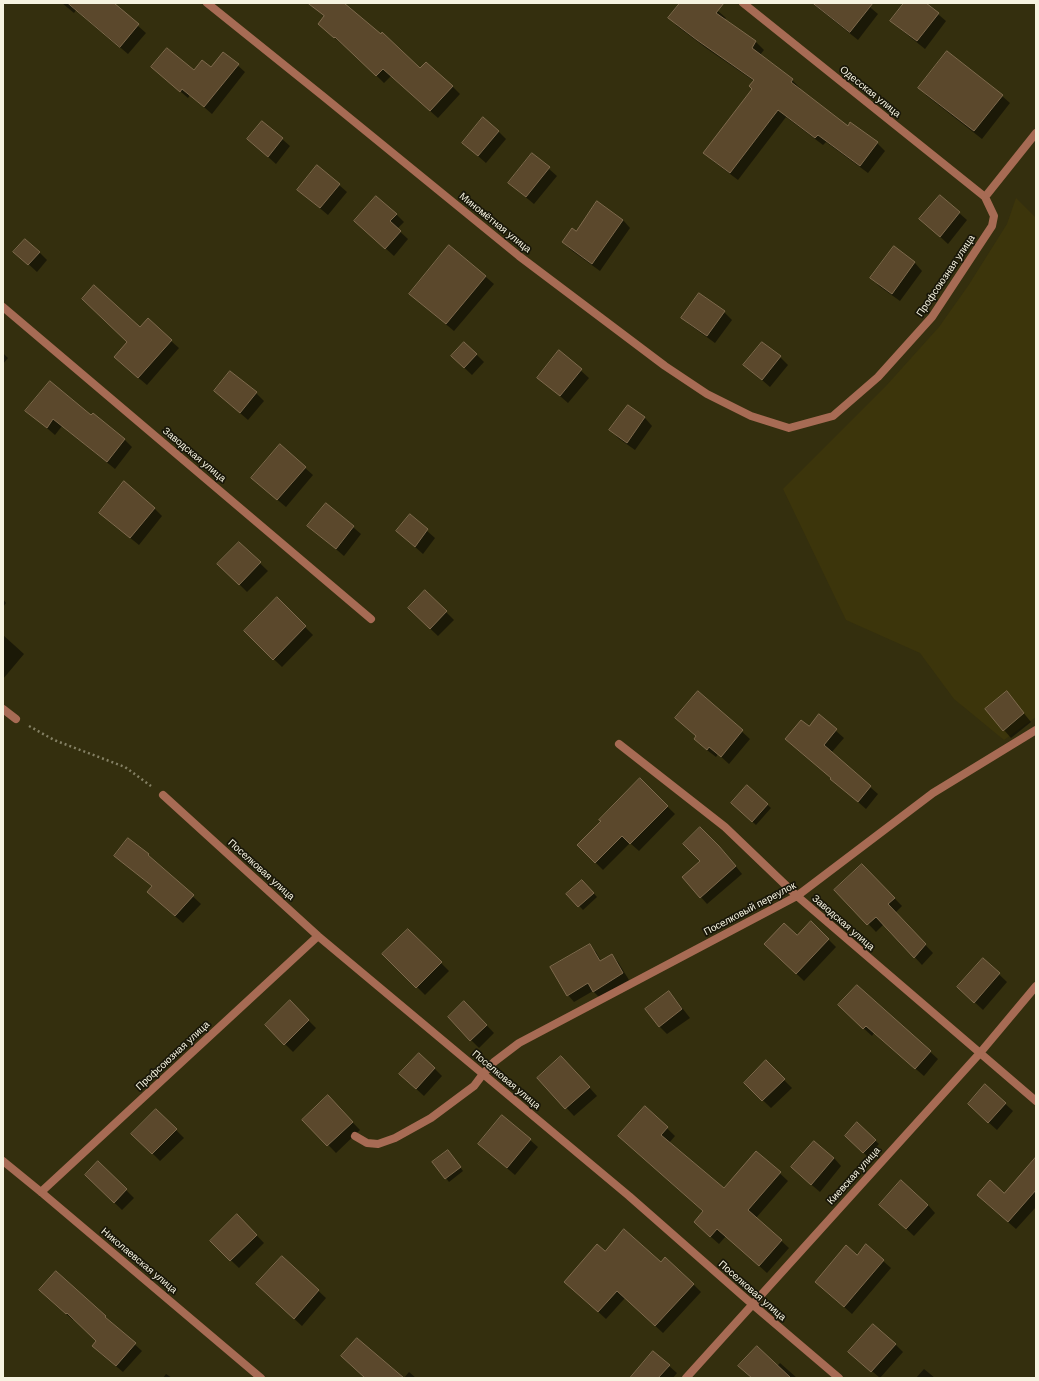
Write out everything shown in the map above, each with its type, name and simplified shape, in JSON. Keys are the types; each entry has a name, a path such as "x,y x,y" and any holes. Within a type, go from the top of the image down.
{"street":[{"name":"Миномётная улица","path":"207,3 519,256 666,366 707,394 751,416 789,428"},
{"name":"Одесская улица","path":"743,3 985,197"},
{"path":"985,197 1036,133"},
{"name":"Профсоюзная улица","path":"789,428 833,416 878,377 932,318 992,226 994,216 985,197"},
{"name":"Заводская улица","path":"3,307 371,619"},
{"path":"3,709 16,719"},
{"name":"Поселковый переулок","path":"355,1136 367,1143 378,1144 395,1138 431,1118 474,1086 494,1062 519,1043 797,896 934,793 1036,730"},
{"name":"Заводская улица","path":"619,744 725,827 797,896 1036,1101"},
{"name":"Поселковая улица","path":"163,795 318,936 629,1196 839,1378"},
{"name":"Профсоюзная улица","path":"41,1192 318,936"},
{"name":"Киевская улица","path":"686,1378 980,1053 1036,986"},
{"name":"Николаевская улица","path":"4,1165 41,1192 261,1378"}],"path":[{"path":"16,719 54,740 125,767 163,795"}],"shaded area":[{"path":"1016,198 1036,218 1036,717 1004,740 954,699 920,653 846,620 783,489 886,386 939,327 968,286 1007,224"}],"building":[{"path":"68,3 114,3 139,24 120,47"},
{"path":"308,3 344,3 381,34 382,32 420,68 426,62 453,86 430,111 383,69 376,76 335,37 334,38 318,24 324,16"},
{"path":"680,3 724,3 716,13 756,41 752,48 793,79 791,82 848,126 850,122 878,142 860,166 818,135 815,138 778,110 730,173 703,153 752,89 749,86 754,80 668,18"},
{"path":"813,3 873,3 850,32"},
{"path":"904,3 926,3 939,13 917,41 890,21"},
{"path":"167,48 194,70 202,60 211,67 223,52 239,64 204,107 182,89 180,92 151,67"},
{"path":"947,51 1003,95 974,131 918,88"},
{"path":"483,117 499,131 478,156 462,143"},
{"path":"262,121 283,138 268,157 247,139"},
{"path":"532,153 550,167 526,197 508,183"},
{"path":"317,165 340,184 320,208 297,190"},
{"path":"940,195 960,212 940,237 919,219"},
{"path":"376,196 397,214 390,221 401,231 385,249 354,221"},
{"path":"597,201 623,220 592,264 562,242 572,228 576,231"},
{"path":"25,239 40,252 28,265 13,252"},
{"path":"449,245 486,276 446,324 409,294"},
{"path":"894,246 915,262 892,294 870,278"},
{"path":"94,285 140,327 148,318 172,340 138,378 114,357 127,342 82,299"},
{"path":"699,293 725,311 707,336 681,318"},
{"path":"464,342 477,354 464,368 451,356"},
{"path":"762,342 781,356 762,380 743,365"},
{"path":"559,350 582,369 560,396 537,378"},
{"path":"230,371 257,392 240,413 214,391"},
{"path":"50,381 91,415 93,413 125,439 107,462 53,419 47,428 25,411"},
{"path":"628,405 645,417 627,443 609,430"},
{"path":"280,444 306,467 277,500 251,478"},
{"path":"124,481 155,508 130,538 99,513"},
{"path":"326,503 354,526 336,549 307,526"},
{"path":"410,514 428,529 415,547 396,531"},
{"path":"239,542 261,562 239,585 217,564"},
{"path":"425,590 447,611 430,629 408,608"},
{"path":"277,597 306,626 273,660 244,631"},
{"path":"698,691 743,730 721,757 709,747 707,750 694,739 696,736 675,718"},
{"path":"1007,691 1024,713 1003,731 985,709"},
{"path":"819,714 837,729 824,745 871,786 858,802 785,739 801,720 809,726"},
{"path":"640,778 668,806 630,844 622,836 595,863 577,845"},
{"path":"747,785 768,804 752,822 731,803"},
{"path":"700,827 736,866 700,898 682,877 700,861 683,844"},
{"path":"128,838 149,854 148,855 194,895 175,916 147,892 152,886 114,856"},
{"path":"862,864 895,898 888,904 926,944 914,958 876,917 867,925 834,890"},
{"path":"582,880 594,893 578,907 566,894"},
{"path":"811,921 829,939 796,974 764,944 784,923 797,935"},
{"path":"408,929 442,962 416,988 382,954"},
{"path":"590,944 600,961 612,954 623,973 593,992 588,983 567,996 550,967"},
{"path":"983,958 1000,973 974,1003 957,987"},
{"path":"857,985 931,1051 915,1069 866,1026 863,1029 838,1005"},
{"path":"669,991 682,1009 659,1027 645,1009"},
{"path":"290,1000 309,1020 284,1045 265,1025"},
{"path":"464,1001 487,1025 470,1041 448,1017"},
{"path":"419,1053 435,1068 416,1089 399,1074"},
{"path":"561,1056 590,1087 565,1109 537,1078"},
{"path":"766,1060 785,1079 762,1101 744,1083"},
{"path":"985,1084 1006,1103 988,1123 968,1104"},
{"path":"328,1095 353,1122 327,1146 302,1120"},
{"path":"645,1106 668,1127 661,1135 724,1188 756,1151 781,1172 748,1210 782,1240 759,1266 717,1229 710,1237 694,1222 703,1211 618,1136"},
{"path":"156,1109 177,1129 152,1154 131,1134"},
{"path":"502,1115 531,1139 507,1168 478,1144"},
{"path":"857,1122 876,1140 863,1153 845,1136"},
{"path":"814,1141 834,1158 811,1185 791,1167"},
{"path":"448,1150 461,1167 445,1179 432,1162"},
{"path":"1036,1157 1036,1190 1008,1222 977,1195 990,1180 1004,1193"},
{"path":"98,1161 127,1189 114,1203 85,1175"},
{"path":"901,1180 928,1205 906,1229 879,1205"},
{"path":"237,1214 257,1235 230,1261 210,1241"},
{"path":"624,1229 661,1262 665,1257 694,1284 655,1326 617,1291 598,1312 564,1282 597,1244 605,1251"},
{"path":"866,1244 884,1260 844,1307 815,1282 846,1245 857,1255"},
{"path":"282,1256 319,1290 294,1319 256,1284"},
{"path":"56,1271 106,1316 105,1317 136,1343 116,1366 92,1346 96,1341 67,1313 66,1314 39,1290"},
{"path":"873,1324 896,1344 871,1372 848,1352"},
{"path":"357,1338 404,1378 365,1378 341,1356"},
{"path":"757,1346 791,1378 752,1378 738,1366"},
{"path":"653,1351 670,1365 658,1378 630,1378"}]}
